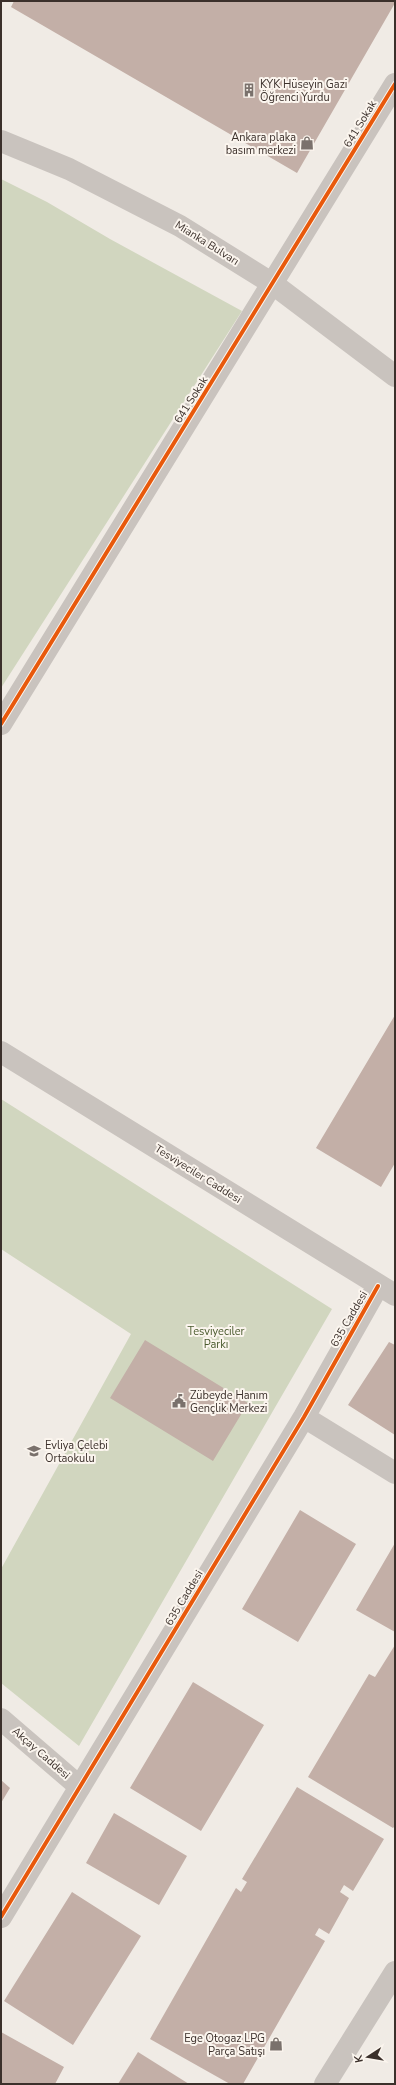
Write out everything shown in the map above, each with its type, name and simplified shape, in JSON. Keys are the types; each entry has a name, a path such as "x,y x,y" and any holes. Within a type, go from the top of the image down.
{"street":[{"name":"641 Sokak","path":"1,724 395,84"},
{"name":"Mianka Bulvarı","path":"1,141 69,169 180,226 273,284 395,376"},
{"name":"Tesviyeciler Caddesi","path":"1,1052 387,1290"},
{"name":"635 Caddesi","path":"1,1917 304,1417 387,1290"},
{"path":"304,1417 395,1473"},
{"name":"Akçay Caddesi","path":"1,1719 80,1787"},
{"path":"325,2084 395,1972"}],"green space":[{"path":"1,179 47,202 110,239 242,311 1,688"},
{"name":"Tesviyeciler Parkı","path":"1,1099 332,1309 79,1746 1,1683 1,1569 131,1334 1,1249"}],"building":[{"name":"KYK Hüseyin Gazi Öğrenci Yurdu","path":"14,1 395,1 395,3 297,173 11,7"},
{"path":"395,1015 395,1163 381,1187 316,1148"},
{"name":"Zübeyde Hanım Gençlik Merkezi","path":"145,1340 248,1403 213,1461 110,1398"},
{"path":"389,1342 395,1345 395,1435 348,1405"},
{"path":"300,1510 356,1544 298,1642 242,1609"},
{"path":"395,1543 395,1632 356,1610"},
{"path":"395,1645 395,1826 393,1828 308,1777 369,1674 375,1677"},
{"path":"193,1682 264,1725 201,1831 130,1788"},
{"path":"1,1780 10,1788 1,1803"},
{"path":"297,1787 384,1839 353,1891 344,1885 340,1892 349,1898 329,1934 319,1928 315,1935 325,1941 243,2084 230,2084 150,2039 236,1888 241,1892 247,1882 242,1879"},
{"path":"114,1813 187,1856 159,1905 86,1863"},
{"path":"72,1892 141,1936 73,2045 4,2001"},
{"path":"1,2032 64,2067 55,2084 1,2084"},
{"path":"138,2052 189,2084 118,2084"}],"cycle path":[{"path":"1,724 395,84"},
{"path":"1,1917 304,1417 378,1286"}],"place":[{"name":"KYK Hüseyin Gazi Öğrenci Yurdu","path":"249,90"},
{"name":"Ankara plaka basım merkezi","path":"307,143"},
{"name":"Zübeyde Hanım Gençlik Merkezi","path":"179,1401"},
{"name":"Evliya Çelebi Ortaokulu","path":"34,1451"},
{"name":"Ege Otogaz LPG Parça Satışı","path":"276,2044"}]}
